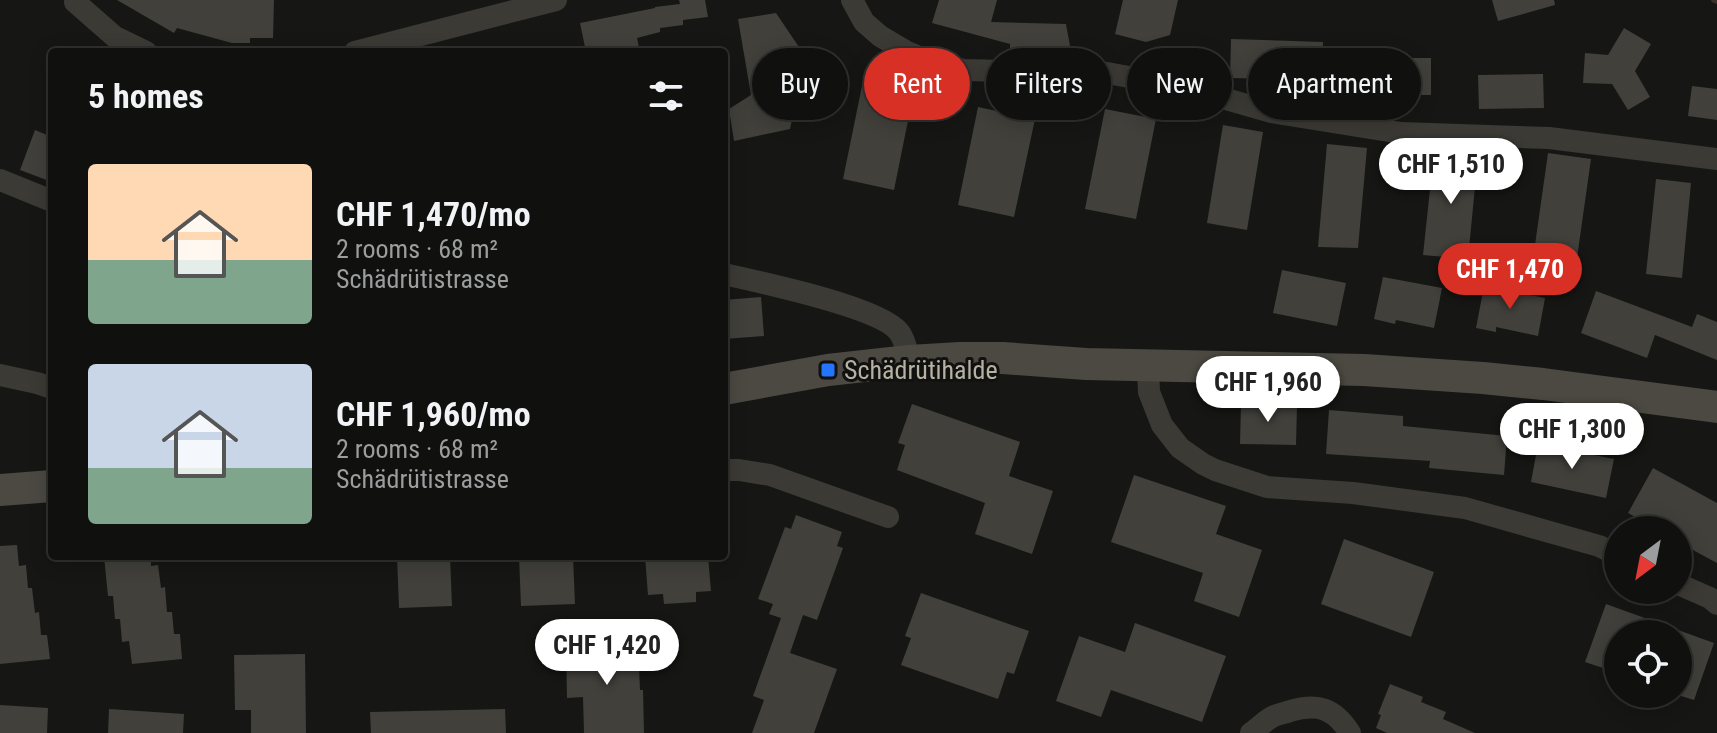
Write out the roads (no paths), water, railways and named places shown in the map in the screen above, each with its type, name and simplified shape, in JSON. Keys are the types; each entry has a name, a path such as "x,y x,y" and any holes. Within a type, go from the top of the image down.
{"main road":[{"path":"728,388 828,370 909,361 1003,358 1086,364 1364,370 1483,378 1717,407"},
{"path":"0,490 48,486"}],"street":[{"path":"370,48 556,0"},
{"path":"852,0 864,22 880,36 933,63 964,70 1107,73 1184,87 1271,112 1401,133 1549,138 1717,159"},
{"path":"75,2 115,37 138,48"},
{"path":"0,180 48,199"},
{"path":"728,275 852,307 880,318 900,333 909,361"},
{"path":"1148,365 1149,392 1162,425 1180,448 1215,470 1267,487 1353,493 1465,508 1604,548"},
{"path":"0,375 48,387"},
{"path":"728,470 770,475 888,517"},
{"path":"1692,590 1717,604"},
{"path":"1251,733 1272,717 1306,707 1331,712 1341,719 1350,733"}],"place":[{"name":"Schädrütihalde","path":"828,370"}]}
